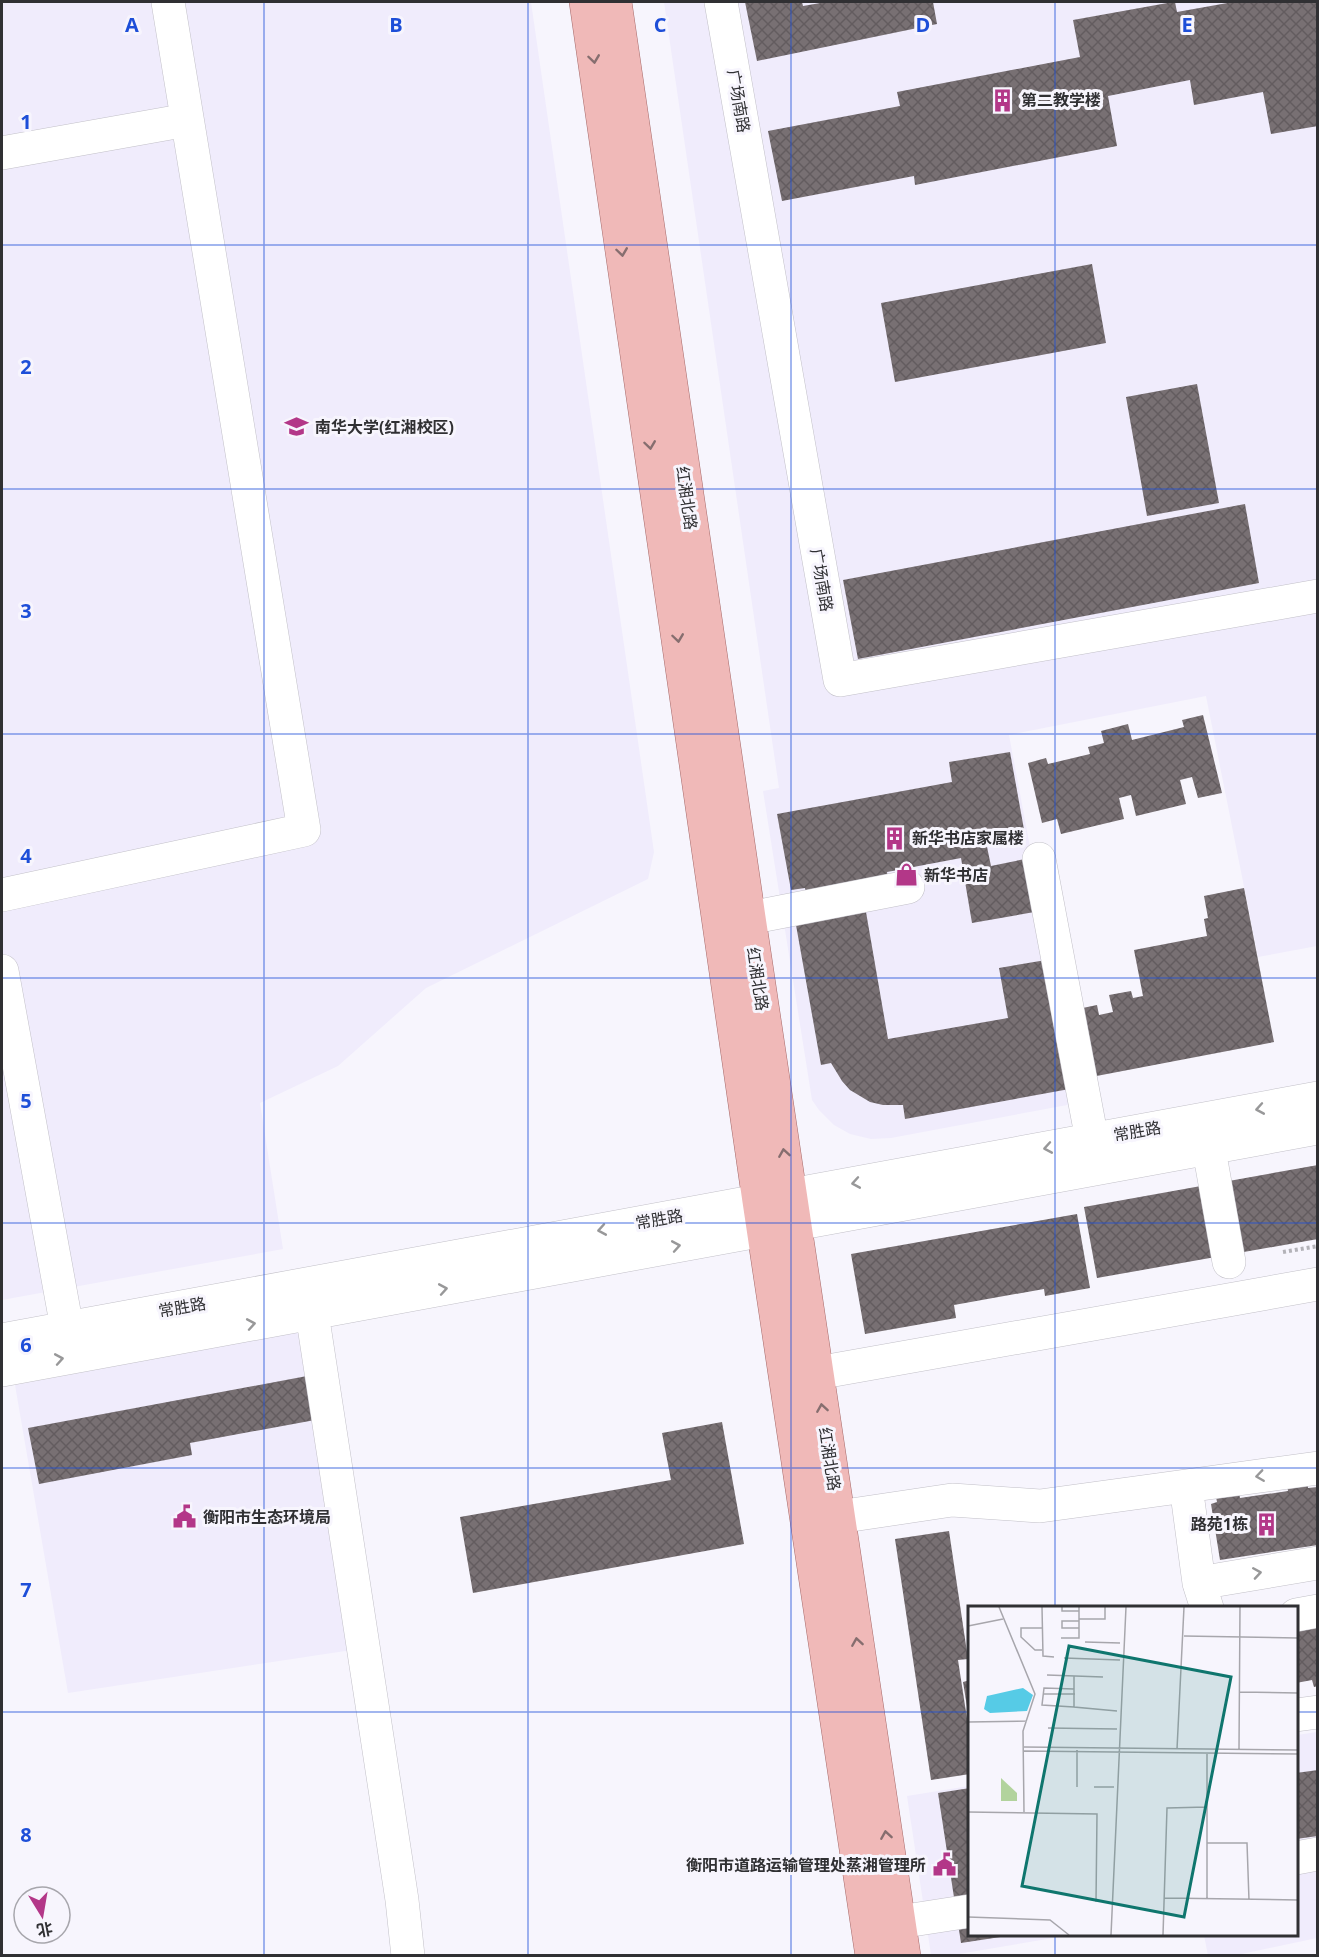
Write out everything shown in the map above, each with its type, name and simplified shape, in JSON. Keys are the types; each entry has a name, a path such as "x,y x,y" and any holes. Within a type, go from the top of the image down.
{"main road":[{"name":"红湘北路","path":"586,2 777,1212 872,1956"},
{"name":"红湘北路","path":"615,2 749,918 777,1212 817,1373 904,1956"}],"street":[{"path":"2,895 304,830 168,2"},
{"name":"广场南路","path":"722,2 840,680 1317,596"},
{"path":"2,153 187,120"},
{"path":"1039,858 1095,1154"},
{"path":"749,918 908,887"},
{"path":"2,971 67,1328"},
{"name":"常胜路","path":"1206,1134 1317,1098"},
{"name":"常胜路","path":"2,1340 777,1212 1206,1134 1317,1128"},
{"path":"1206,1134 1229,1262"},
{"name":"常胜路","path":"2,1370 312,1313 777,1212"},
{"path":"817,1373 1317,1284"},
{"path":"312,1313 402,1900 408,1956"},
{"path":"838,1517 952,1500 1040,1506 1317,1468"},
{"path":"1186,1486 1203,1595 1317,1563"},
{"path":"1298,1615 1317,1611"},
{"path":"1298,1715 1317,1712"},
{"path":"1298,1858 1317,1854"},
{"path":"899,1922 968,1911"}],"shaded area":[{"name":"南华大学(红湘校区)","path":"2,2 531,2 654,852 648,879 426,988 338,1066 260,1103 283,1249 2,1300"},
{"path":"664,2 1317,2 1317,946 1258,957 1206,696 1009,735 1078,1103 891,1138 871,1139 850,1134 834,1125 812,1100 763,791 779,788"},
{"name":"衡阳市生态环境局","path":"306,1330 352,1650 68,1693 15,1385"},
{"path":"1317,1732 1317,1938 1237,1955 1208,1956 1204,1936 1298,1936 1298,1735"},
{"name":"衡阳市道路运输管理处蒸湘管理所","path":"968,1786 968,1936 1065,1936 953,1955 931,1955 907,1796"}],"building":[{"path":"745,2 802,2 803,6 826,2 933,2 937,24 757,61"},
{"name":"第二教学楼","path":"1175,2 1177,12 1233,2 1318,2 1318,126 1271,134 1263,92 1194,105 1190,80 1108,96 1117,146 915,185 914,176 782,201 768,131 900,106 897,92 1080,57 1073,20"},
{"path":"1092,264 1106,343 895,382 881,303"},
{"path":"1197,384 1219,503 1147,516 1126,397"},
{"path":"1245,504 1259,583 858,659 843,580"},
{"path":"1203,715 1222,793 1198,798 1192,777 1180,780 1186,804 1136,816 1131,795 1119,798 1124,819 1061,834 1057,819 1042,823 1028,763 1046,758 1048,764 1090,754 1088,747 1104,743 1101,731 1128,724 1132,740 1184,727 1182,720"},
{"name":"新华书店家属楼","path":"1010,752 1025,835 986,842 991,866 1030,858 1040,911 972,923 961,858 887,872 888,878 806,893 805,888 791,890 777,814 952,782 949,762"},
{"path":"1244,888 1274,1042 1086,1078 1073,1010 1097,1005 1099,1015 1113,1012 1109,995 1131,991 1133,998 1143,996 1134,950 1207,936 1204,919 1208,918 1204,896"},
{"path":"866,912 888,1039 1008,1018 999,968 1052,959 1075,1088 905,1119 903,1105 883,1105 870,1102 850,1090 831,1063 821,1065 796,925"},
{"path":"1318,1165 1318,1239 1097,1278 1084,1207"},
{"path":"1077,1214 1090,1288 1045,1296 1044,1289 954,1305 956,1318 865,1334 851,1254"},
{"path":"307,1376 315,1420 190,1443 192,1455 39,1484 28,1428"},
{"path":"722,1422 744,1544 473,1593 460,1517 671,1480 662,1433"},
{"name":"路苑1栋","path":"1307,1481 1308,1488 1318,1487 1318,1545 1220,1560 1211,1504 1217,1502 1216,1497 1239,1493 1240,1498 1288,1491 1287,1485"},
{"path":"949,1531 968,1659 958,1660 968,1725 968,1774 931,1780 895,1539"},
{"path":"1318,1621 1318,1686 1314,1687 1312,1680 1298,1683 1298,1625"},
{"path":"968,1681 968,1713 963,1682"},
{"path":"1318,1770 1318,1836 1298,1839 1298,1773"},
{"name":"衡阳市道路运输管理处蒸湘管理所","path":"968,1788 968,1936 1007,1936 961,1943 938,1793"}],"place":[{"name":"第二教学楼","path":"1003,100"},
{"name":"南华大学(红湘校区)","path":"297,427"},
{"name":"新华书店家属楼","path":"894,838"},
{"name":"新华书店","path":"906,875"},
{"name":"衡阳市生态环境局","path":"185,1517"},
{"name":"路苑1栋","path":"1266,1524"},
{"name":"衡阳市道路运输管理处蒸湘管理所","path":"944,1865"}]}
